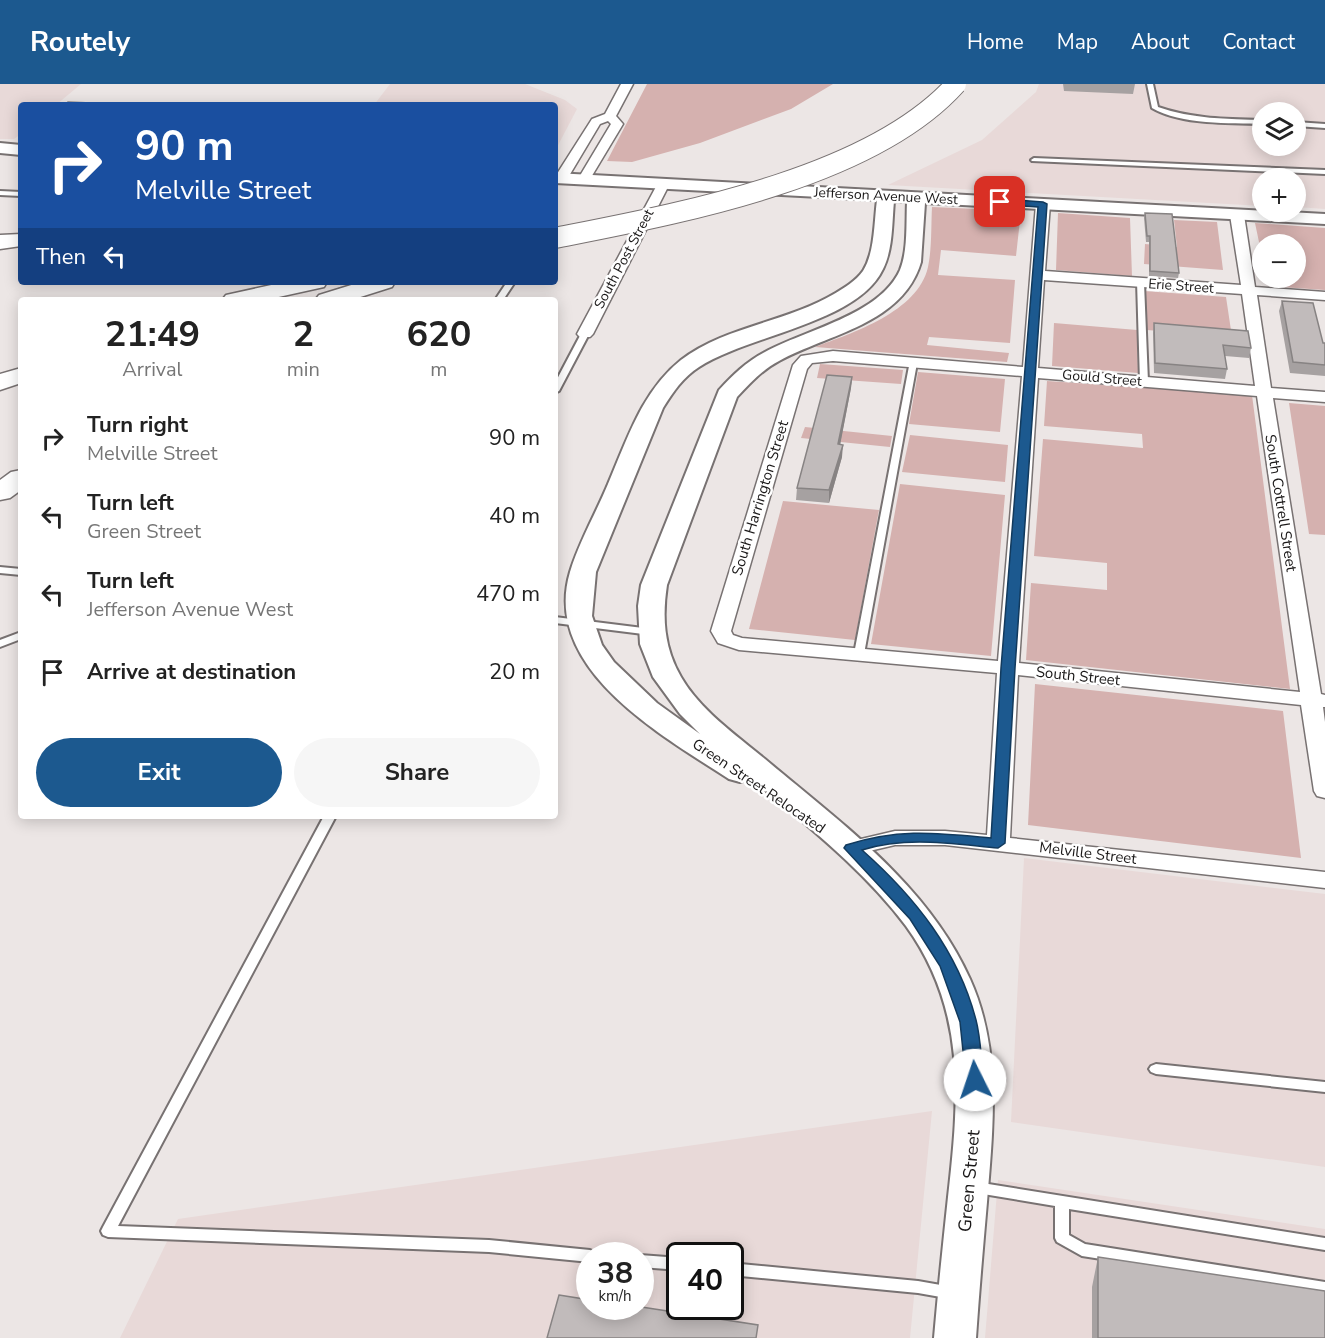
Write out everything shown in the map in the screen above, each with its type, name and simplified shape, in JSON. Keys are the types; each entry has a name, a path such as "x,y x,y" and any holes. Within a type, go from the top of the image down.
{"highway":[{"path":"558,237 701,207 793,179 849,157 909,126 939,105 956,84"},
{"path":"0,242 18,240"},
{"path":"248,297 302,285"},
{"path":"336,297 374,285"},
{"path":"0,382 18,376"},
{"path":"0,492 18,480"}],"street":[{"path":"558,178 596,122 610,116 627,84"},
{"path":"584,179 617,124 610,116"},
{"path":"0,148 18,150"},
{"name":"Jefferson Avenue West","path":"558,178 1325,219"},
{"name":"South Post Street","path":"585,334 664,183"},
{"name":"Green Street Relocated","path":"852,848 641,705 625,691 603,665 588,642 580,623 579,595 583,572 660,393 678,373 719,347 819,312 855,290 874,267 886,196"},
{"name":"Green Street Relocated","path":"852,848 692,710 675,689 657,658 651,632 651,601 654,585 727,395 748,371 767,358 789,346 857,319 879,306 899,289 907,277 912,262 916,197"},
{"path":"998,843 1008,668 1043,204"},
{"name":"South Cottrell Street","path":"1237,215 1263,392 1318,701 1325,791"},
{"name":"Erie Street","path":"1037,275 1325,296"},
{"name":"Gould Street","path":"807,359 833,356 1325,397"},
{"name":"South Harrington Street","path":"725,639 722,628 799,368 807,359"},
{"name":"South Street","path":"725,639 739,644 1008,668 1318,701"},
{"name":"Melville Street","path":"852,848 877,840 916,836 998,843 1325,880"},
{"name":"Green Street","path":"852,848 878,872 916,915 935,941 961,997 968,1022 975,1080 975,1119 955,1338"}],"lane":[{"path":"1150,84 1155,108 1202,118 1252,121"},
{"path":"1306,125 1325,126"},
{"path":"1034,160 1325,172"},
{"path":"0,193 18,194"},
{"path":"1140,283 1144,382"},
{"path":"558,385 585,334"},
{"path":"859,654 913,363"},
{"path":"0,570 18,572"},
{"path":"558,620 651,632"},
{"path":"0,644 18,635"},
{"path":"328,819 108,1231 489,1246 576,1255"},
{"path":"1156,1069 1325,1087"},
{"path":"968,1187 1325,1244"},
{"path":"1062,1202 1062,1238 1082,1250 1325,1287"},
{"path":"744,1270 918,1287 958,1294"}],"shaded area":[{"path":"0,84 81,84 60,102 18,102 18,136 14,139 0,139"},
{"path":"390,84 525,84 565,100 577,109 558,145 558,102 376,102"},
{"path":"647,84 833,84 791,109 700,143 632,162 607,161"},
{"path":"1039,84 1325,84 1325,209 1306,208 1306,168 1252,168 1252,205 888,185 982,140 1036,92"},
{"path":"932,207 1021,211 1016,256 941,250 938,275 1015,280 1010,343 929,337 927,345 1009,353 1007,362 815,347 882,319 911,297 922,283 928,267"},
{"path":"1058,213 1130,218 1132,276 1056,270"},
{"path":"1174,220 1217,222 1223,270 1144,264 1145,244 1177,247"},
{"path":"1255,223 1325,228 1325,290 1296,288 1306,288 1306,234 1257,234"},
{"path":"1144,291 1226,297 1232,337 1147,330"},
{"path":"1054,323 1137,330 1138,373 1052,366"},
{"path":"820,364 903,370 901,384 817,378"},
{"path":"918,372 1005,379 1000,432 909,424"},
{"path":"1047,381 1252,395 1290,689 1026,660 1031,583 1107,590 1107,563 1034,556 1043,439 1143,448 1142,434 1044,426"},
{"path":"1289,403 1325,406 1325,535 1309,534"},
{"path":"805,427 892,436 890,447 801,438"},
{"path":"910,435 1008,445 1005,482 902,472"},
{"path":"900,484 1005,495 991,656 871,644"},
{"path":"783,501 879,510 855,640 749,629"},
{"path":"1035,684 1283,711 1301,858 1028,825"},
{"path":"1024,858 1325,894 1325,1167 1011,1122"},
{"path":"932,1111 910,1338 120,1338 178,1219"},
{"path":"998,1180 1325,1229 1325,1338 985,1338"}],"building":[{"path":"1145,213 1172,214 1179,273 1150,271 1150,236 1147,236"},
{"path":"1282,301 1313,303 1323,343 1325,343 1325,365 1293,362"},
{"path":"1154,323 1248,331 1251,348 1223,345 1227,369 1155,363"},
{"path":"827,375 852,377 838,444 843,445 829,490 797,488"},
{"path":"1098,1257 1325,1291 1325,1338 1098,1338"},
{"path":"559,1295 576,1298 576,1320 654,1320 654,1309 666,1311 666,1320 726,1320 758,1325 756,1338 547,1338"}],"route":[{"path":"975,1080 968,1022 961,997 935,941 897,893 852,848 877,840 916,836 998,843 1008,668 1043,204 1000,202"}]}
